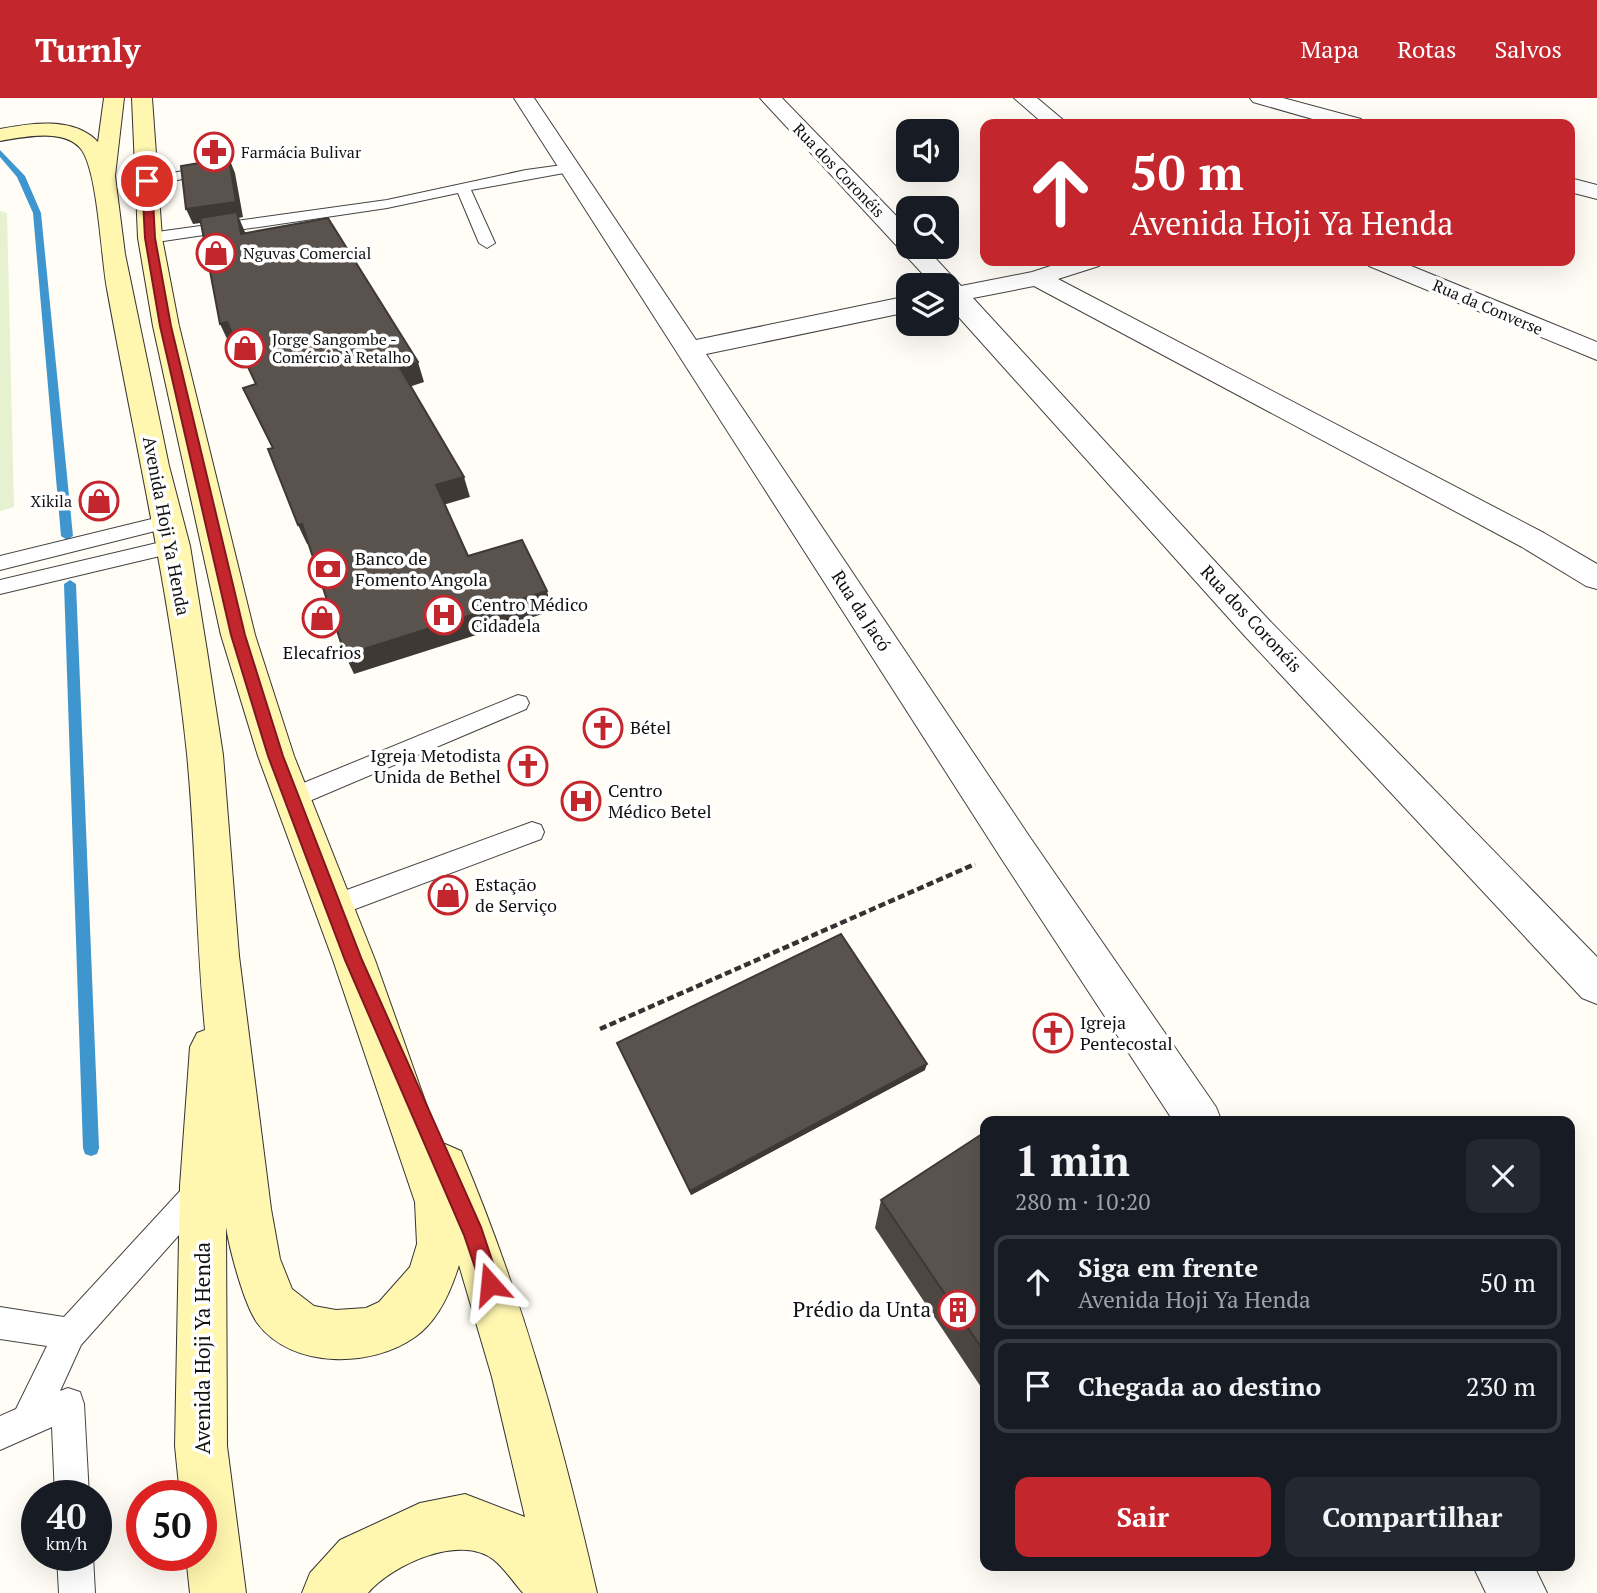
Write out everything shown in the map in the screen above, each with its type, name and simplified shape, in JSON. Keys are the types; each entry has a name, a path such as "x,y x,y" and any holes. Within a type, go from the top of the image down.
{"main road":[{"name":"Avenida Hoji Ya Henda","path":"114,98 104,176 113,254 154,466 171,534 205,755 218,956 203,1186 201,1446 218,1593"},
{"path":"142,98 150,238 166,326 238,635 292,798 354,960 438,1202 441,1244 430,1280 397,1320 367,1333 336,1335 303,1329 275,1306 257,1259 247,1209 218,956"},
{"path":"0,135 30,131 55,131 74,135 92,149 104,176"},
{"path":"354,960 474,1234 515,1360 569,1593"},
{"path":"330,1593 360,1560 420,1530 465,1521 512,1539 546,1577 552,1593"}],"street":[{"name":"Rua da Jacó","path":"524,98 1015,847 1196,1116"},
{"name":"Rua dos Coronéis","path":"770,98 896,230"},
{"path":"1024,98 1050,119"},
{"path":"1260,98 1335,119"},
{"path":"1575,186 1597,192"},
{"name":"Rua dos Coronéis","path":"922,259 934,273"},
{"path":"959,293 1037,278 1074,266"},
{"name":"Rua da Converse","path":"1390,266 1597,352"},
{"path":"1037,278 1533,540 1597,578"},
{"name":"Rua dos Coronéis","path":"959,302 1255,625 1597,985"},
{"path":"691,349 896,306"},
{"path":"1504,1571 1519,1593"}],"lane":[{"path":"147,181 229,168"},
{"path":"150,238 363,208 526,174 570,168"},
{"path":"463,189 487,243"},
{"path":"0,564 171,534"},
{"path":"0,587 171,534"},
{"path":"292,798 518,703"},
{"path":"334,906 532,832"},
{"path":"14,1427 70,1334 203,1186"},
{"path":"0,1323 70,1334"},
{"path":"14,1427 68,1404 71,1480"},
{"path":"76,1571 77,1593"}],"path":[{"path":"600,1029 1015,847"}],"green space":[{"path":"0,211 7,213 14,507 0,511"}],"building":[{"path":"229,158 236,202 186,209 181,166"},
{"path":"237,212 241,234 328,218 418,362 400,368 464,477 436,485 468,556 522,540 547,591 345,655 302,524 298,525 268,449 273,448 243,388 256,384 227,322 220,324 200,218"},
{"path":"841,934 927,1064 690,1191 617,1043"},
{"name":"Prédio da Unta","path":"980,1135 980,1346 881,1200"}],"waterway":[{"path":"0,152 21,176 37,213 67,536"},
{"path":"70,584 91,1148"}],"place":[{"name":"Farmácia Bulivar","path":"214,152"},
{"name":"Nguvas Comercial","path":"216,253"},
{"name":"Jorge Sangombe - Comércio à Retalho","path":"245,348"},
{"name":"Xikila","path":"99,501"},
{"name":"Banco de Fomento Angola","path":"328,569"},
{"name":"Centro Médico Cidadela","path":"444,615"},
{"name":"Elecafrios","path":"322,618"},
{"name":"Bétel","path":"603,728"},
{"name":"Igreja Metodista Unida de Bethel","path":"528,766"},
{"name":"Centro Médico Betel","path":"581,801"},
{"name":"Estação de Serviço","path":"448,895"},
{"name":"Igreja Pentecostal","path":"1053,1033"},
{"name":"Prédio da Unta","path":"958,1310"}],"route":[{"path":"147,181 150,238 166,326 238,635 276,756 354,960 474,1234 490,1284"}]}
